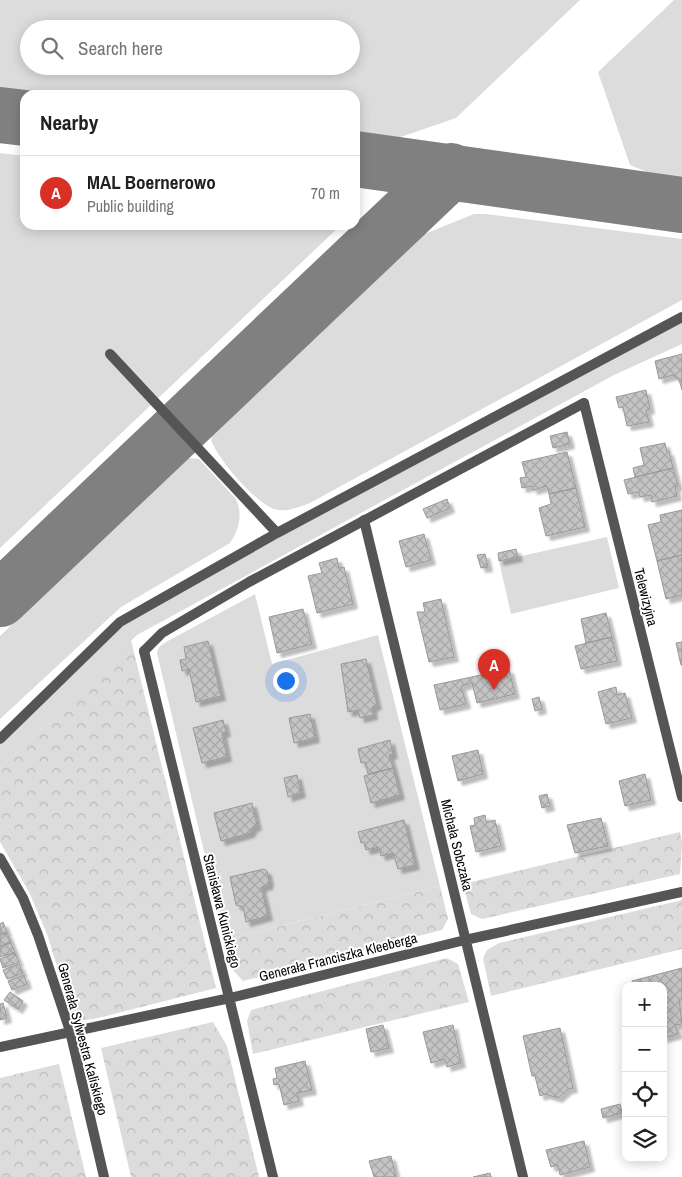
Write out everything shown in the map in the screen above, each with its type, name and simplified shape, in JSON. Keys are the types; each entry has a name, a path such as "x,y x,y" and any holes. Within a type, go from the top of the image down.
{"street":[{"path":"0,739 120,622 277,533 682,317"},
{"path":"110,354 277,533"},
{"name":"Telewizyjna","path":"364,520 584,403 682,797"},
{"name":"Stanisława Kunickiego","path":"272,1177 230,998 144,651 162,633 250,582 364,520"},
{"name":"Michała Sobczaka","path":"364,520 523,1177"},
{"name":"Generała Sylwestra Kaliskiego","path":"0,858 23,898 70,1031 104,1177"},
{"name":"Generała Franciszka Kleeberga","path":"0,1047 230,998 465,940 682,892"}],"green space":[{"path":"0,0 580,0 456,118 392,140 360,136 360,90 20,90 20,92 0,89"},
{"path":"674,0 682,0 682,178 652,174 630,165 598,72"},
{"path":"0,153 20,155 20,230 336,230 0,548"},
{"path":"474,214 682,239 682,300 308,504 283,510 274,509 266,505 247,489 221,458 211,440 214,430 422,235"},
{"path":"682,321 682,344 614,375 137,635 0,769 0,743 117,630 131,620 223,566"},
{"path":"187,458 199,459 236,499 240,516 236,533 230,543 121,607 0,719 0,636"},
{"path":"607,537 619,588 511,614 499,561"},
{"path":"255,594 272,664 378,635 440,886 225,940 157,653 159,647 166,642"},
{"path":"131,640 216,988 94,1019 74,1021 47,934 29,892 0,842 0,769"},
{"path":"680,832 682,843 680,874 482,919 471,914 463,884"},
{"path":"440,886 448,919 442,930 243,981 233,970 225,940"},
{"path":"682,900 682,949 491,996 483,958 487,950 499,943"},
{"path":"447,958 458,964 469,1002 253,1054 247,1021 251,1010"},
{"path":"213,1022 227,1046 259,1177 131,1177 101,1048"},
{"path":"59,1064 86,1177 0,1177 0,1078"}],"building":[{"path":"682,354 682,390 679,379 673,375 659,379 655,361"},
{"path":"646,390 650,409 646,410 649,422 627,426 623,407 619,408 616,397"},
{"path":"567,432 570,444 553,448 550,436"},
{"path":"665,443 673,468 635,477 633,468 644,465 640,448"},
{"path":"567,452 576,488 549,494 547,486 533,490 532,486 522,488 520,478 526,477 522,462"},
{"path":"673,468 678,486 675,487 677,496 652,502 651,495 640,497 639,492 628,494 624,480"},
{"path":"576,488 585,527 546,536 539,508 551,504 549,494"},
{"path":"447,499 450,508 427,518 423,509"},
{"path":"682,510 682,555 657,561 648,525 661,522 660,515"},
{"path":"424,534 431,560 406,567 399,541"},
{"path":"516,549 518,557 499,561 498,553"},
{"path":"485,554 488,567 481,568 477,555"},
{"path":"682,555 682,595 666,599 657,561"},
{"path":"337,558 339,568 344,567 353,604 317,613 308,576 322,573 319,563"},
{"path":"441,599 454,657 429,662 417,612 425,612 423,603"},
{"path":"303,609 312,644 277,653 269,617"},
{"path":"606,613 612,637 586,643 581,619"},
{"path":"612,637 617,661 581,669 575,646"},
{"path":"208,641 221,696 196,702 189,669 182,671 180,660 186,659 184,647"},
{"path":"682,642 682,665 681,665 676,643"},
{"path":"366,659 377,705 372,707 373,715 360,718 358,710 348,712 341,664"},
{"path":"509,669 515,694 477,703 472,683 461,686 466,704 440,710 434,685"},
{"path":"616,687 617,695 625,693 632,718 606,724 598,692"},
{"path":"539,697 542,709 535,711 532,699"},
{"path":"310,714 315,738 294,743 289,718"},
{"path":"223,720 226,732 222,733 227,757 202,763 193,728"},
{"path":"390,740 393,754 389,755 393,768 368,774 365,762 361,763 358,749"},
{"path":"478,750 483,774 458,781 452,756"},
{"path":"393,768 400,795 371,803 364,776"},
{"path":"645,774 651,800 625,806 619,781"},
{"path":"297,775 301,793 288,797 284,778"},
{"path":"547,794 550,806 542,808 539,796"},
{"path":"252,803 257,826 253,827 250,833 221,841 214,813"},
{"path":"485,815 486,822 495,820 501,846 476,852 470,826 475,825 474,818"},
{"path":"601,818 608,846 575,853 567,825"},
{"path":"404,820 415,865 398,869 393,853 381,856 379,847 366,850 364,842 361,843 358,832"},
{"path":"264,869 267,871 269,882 268,885 261,887 268,916 246,922 243,907 236,905 230,877"},
{"path":"3,922 7,932 0,934 0,924"},
{"path":"7,933 11,942 0,946 0,935"},
{"path":"11,943 15,952 0,957 0,947"},
{"path":"15,953 19,962 3,968 0,959"},
{"path":"19,964 23,973 7,979 3,970"},
{"path":"682,968 682,999 679,999 682,1024 675,1025 678,1034 667,1037 667,982 632,981"},
{"path":"24,975 27,984 12,990 8,981"},
{"path":"10,992 23,1001 18,1009 4,1000"},
{"path":"3,1003 7,1018 0,1020 0,1004"},
{"path":"383,1025 389,1048 371,1052 366,1029"},
{"path":"453,1025 461,1063 447,1067 445,1059 431,1063 423,1032"},
{"path":"560,1028 573,1088 568,1089 558,1098 545,1094 540,1096 535,1076 532,1076 523,1036"},
{"path":"305,1061 312,1090 297,1093 299,1101 284,1105 279,1084 274,1085 273,1079 277,1078 275,1068"},
{"path":"620,1104 622,1113 603,1118 601,1109"},
{"path":"584,1141 590,1167 560,1175 558,1165 551,1167 546,1150"},
{"path":"391,1156 396,1177 374,1177 369,1161"},
{"path":"490,1173 491,1177 473,1177"}],"taxiway":[{"path":"0,115 20,117"},
{"path":"360,160 682,205"},
{"path":"0,599 451,171"}],"place":[{"name":"MAL Boernerowo","path":"494,690"}]}
